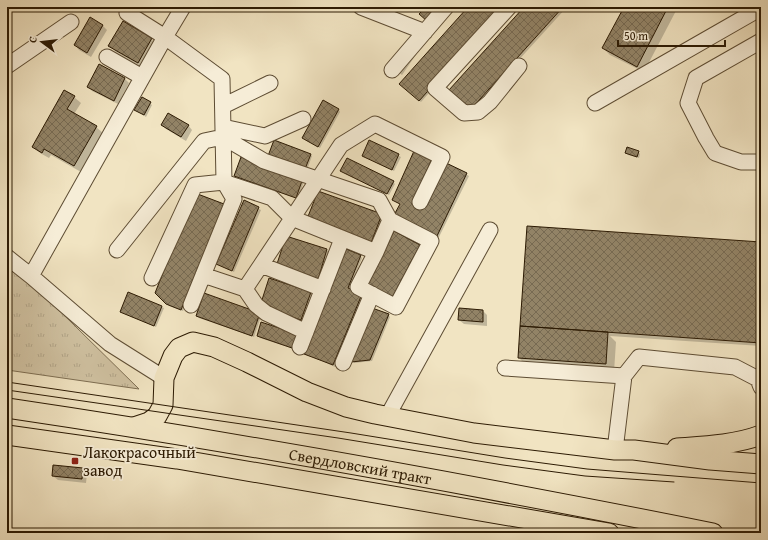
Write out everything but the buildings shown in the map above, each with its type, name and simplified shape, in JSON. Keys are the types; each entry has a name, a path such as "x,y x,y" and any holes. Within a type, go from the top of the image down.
{"main road":[{"path":"134,427 153,420 157,416 163,405 164,378 173,356 179,348 193,342 214,347 307,392 346,407 387,417 474,433 615,450 719,445 751,439 761,435"},
{"path":"163,405 174,421 199,438"},
{"name":"Свердловский тракт","path":"7,408 134,427 387,471 713,533"},
{"name":"Свердловский тракт","path":"7,435 177,459 609,533"},
{"path":"634,450 710,460 761,464"}],"lane":[{"path":"31,276 142,77 183,7"},
{"path":"361,7 425,32"},
{"path":"392,70 446,7"},
{"path":"509,7 435,88 464,113 478,112 490,102 519,66"},
{"path":"595,102 761,8"},
{"path":"127,13 165,37 222,78 224,182 234,199 191,305"},
{"path":"7,66 71,22"},
{"path":"761,41 696,78 688,102 715,153 741,162 761,162"},
{"path":"107,57 142,77"},
{"path":"223,106 270,83"},
{"path":"117,250 204,141 223,132 265,136 303,119"},
{"path":"245,289 341,145 376,124 442,157 420,202"},
{"path":"223,132 264,161 379,200 390,220 431,242 396,307 358,287 390,220"},
{"path":"152,278 195,186 224,182 272,198 292,218 376,252"},
{"path":"387,417 490,230"},
{"path":"300,347 342,239"},
{"path":"7,257 110,344 164,378"},
{"path":"261,265 323,289"},
{"path":"203,275 245,289 256,305 266,313 306,332"},
{"path":"343,362 372,294"},
{"path":"615,450 624,376 639,357 735,367 760,381"},
{"path":"505,368 624,376"}],"green space":[{"path":"12,264 139,389 7,370 7,269"}],"tram line":[{"path":"7,382 351,433 505,458 587,469 761,483"},
{"path":"7,390 338,438 503,465 585,476 674,482"}],"place":[{"name":"Лакокрасочный завод","path":"75,461"}]}
